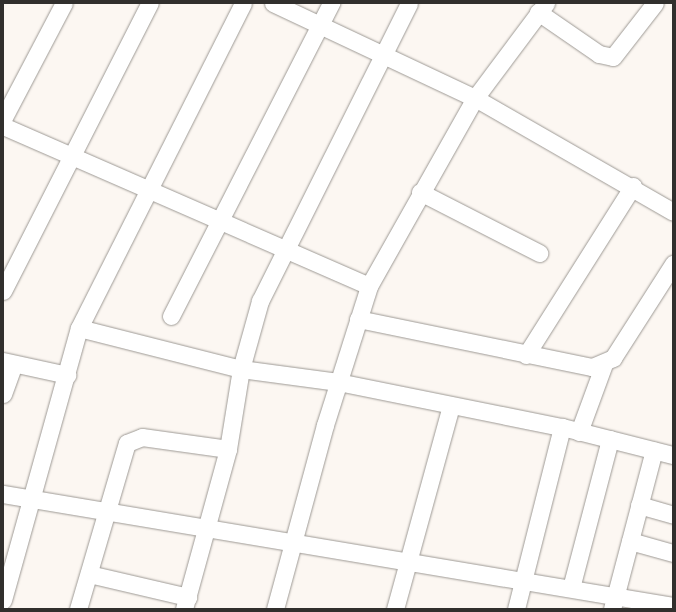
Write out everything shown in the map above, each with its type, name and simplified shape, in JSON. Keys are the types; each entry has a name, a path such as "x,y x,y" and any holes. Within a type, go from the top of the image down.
{"street":[{"path":"3,119 64,3"},
{"path":"3,292 70,155 150,3"},
{"path":"3,600 34,498 79,328 148,188 243,3"},
{"path":"273,3 475,98 633,186 673,212"},
{"path":"171,316 330,3"},
{"path":"89,574 186,603 228,449 241,369 260,301 284,248 381,54 409,3"},
{"path":"275,609 338,382 369,286 420,192 475,98 542,8 599,54 613,57 656,3"},
{"path":"3,126 148,188 369,286"},
{"path":"526,355 633,186"},
{"path":"420,192 539,254"},
{"path":"358,319 526,355 592,367 604,364 613,358 673,264"},
{"path":"79,328 241,369 338,382 451,406 562,427 673,455"},
{"path":"3,394 9,363 67,375"},
{"path":"579,432 604,364"},
{"path":"395,609 451,406"},
{"path":"516,609 562,427"},
{"path":"78,609 122,453 133,438 228,449"},
{"path":"571,588 610,439"},
{"path":"613,603 654,450"},
{"path":"3,494 34,498 292,545 571,588 613,603 673,606"},
{"path":"639,505 673,515"},
{"path":"630,541 673,553"}]}
